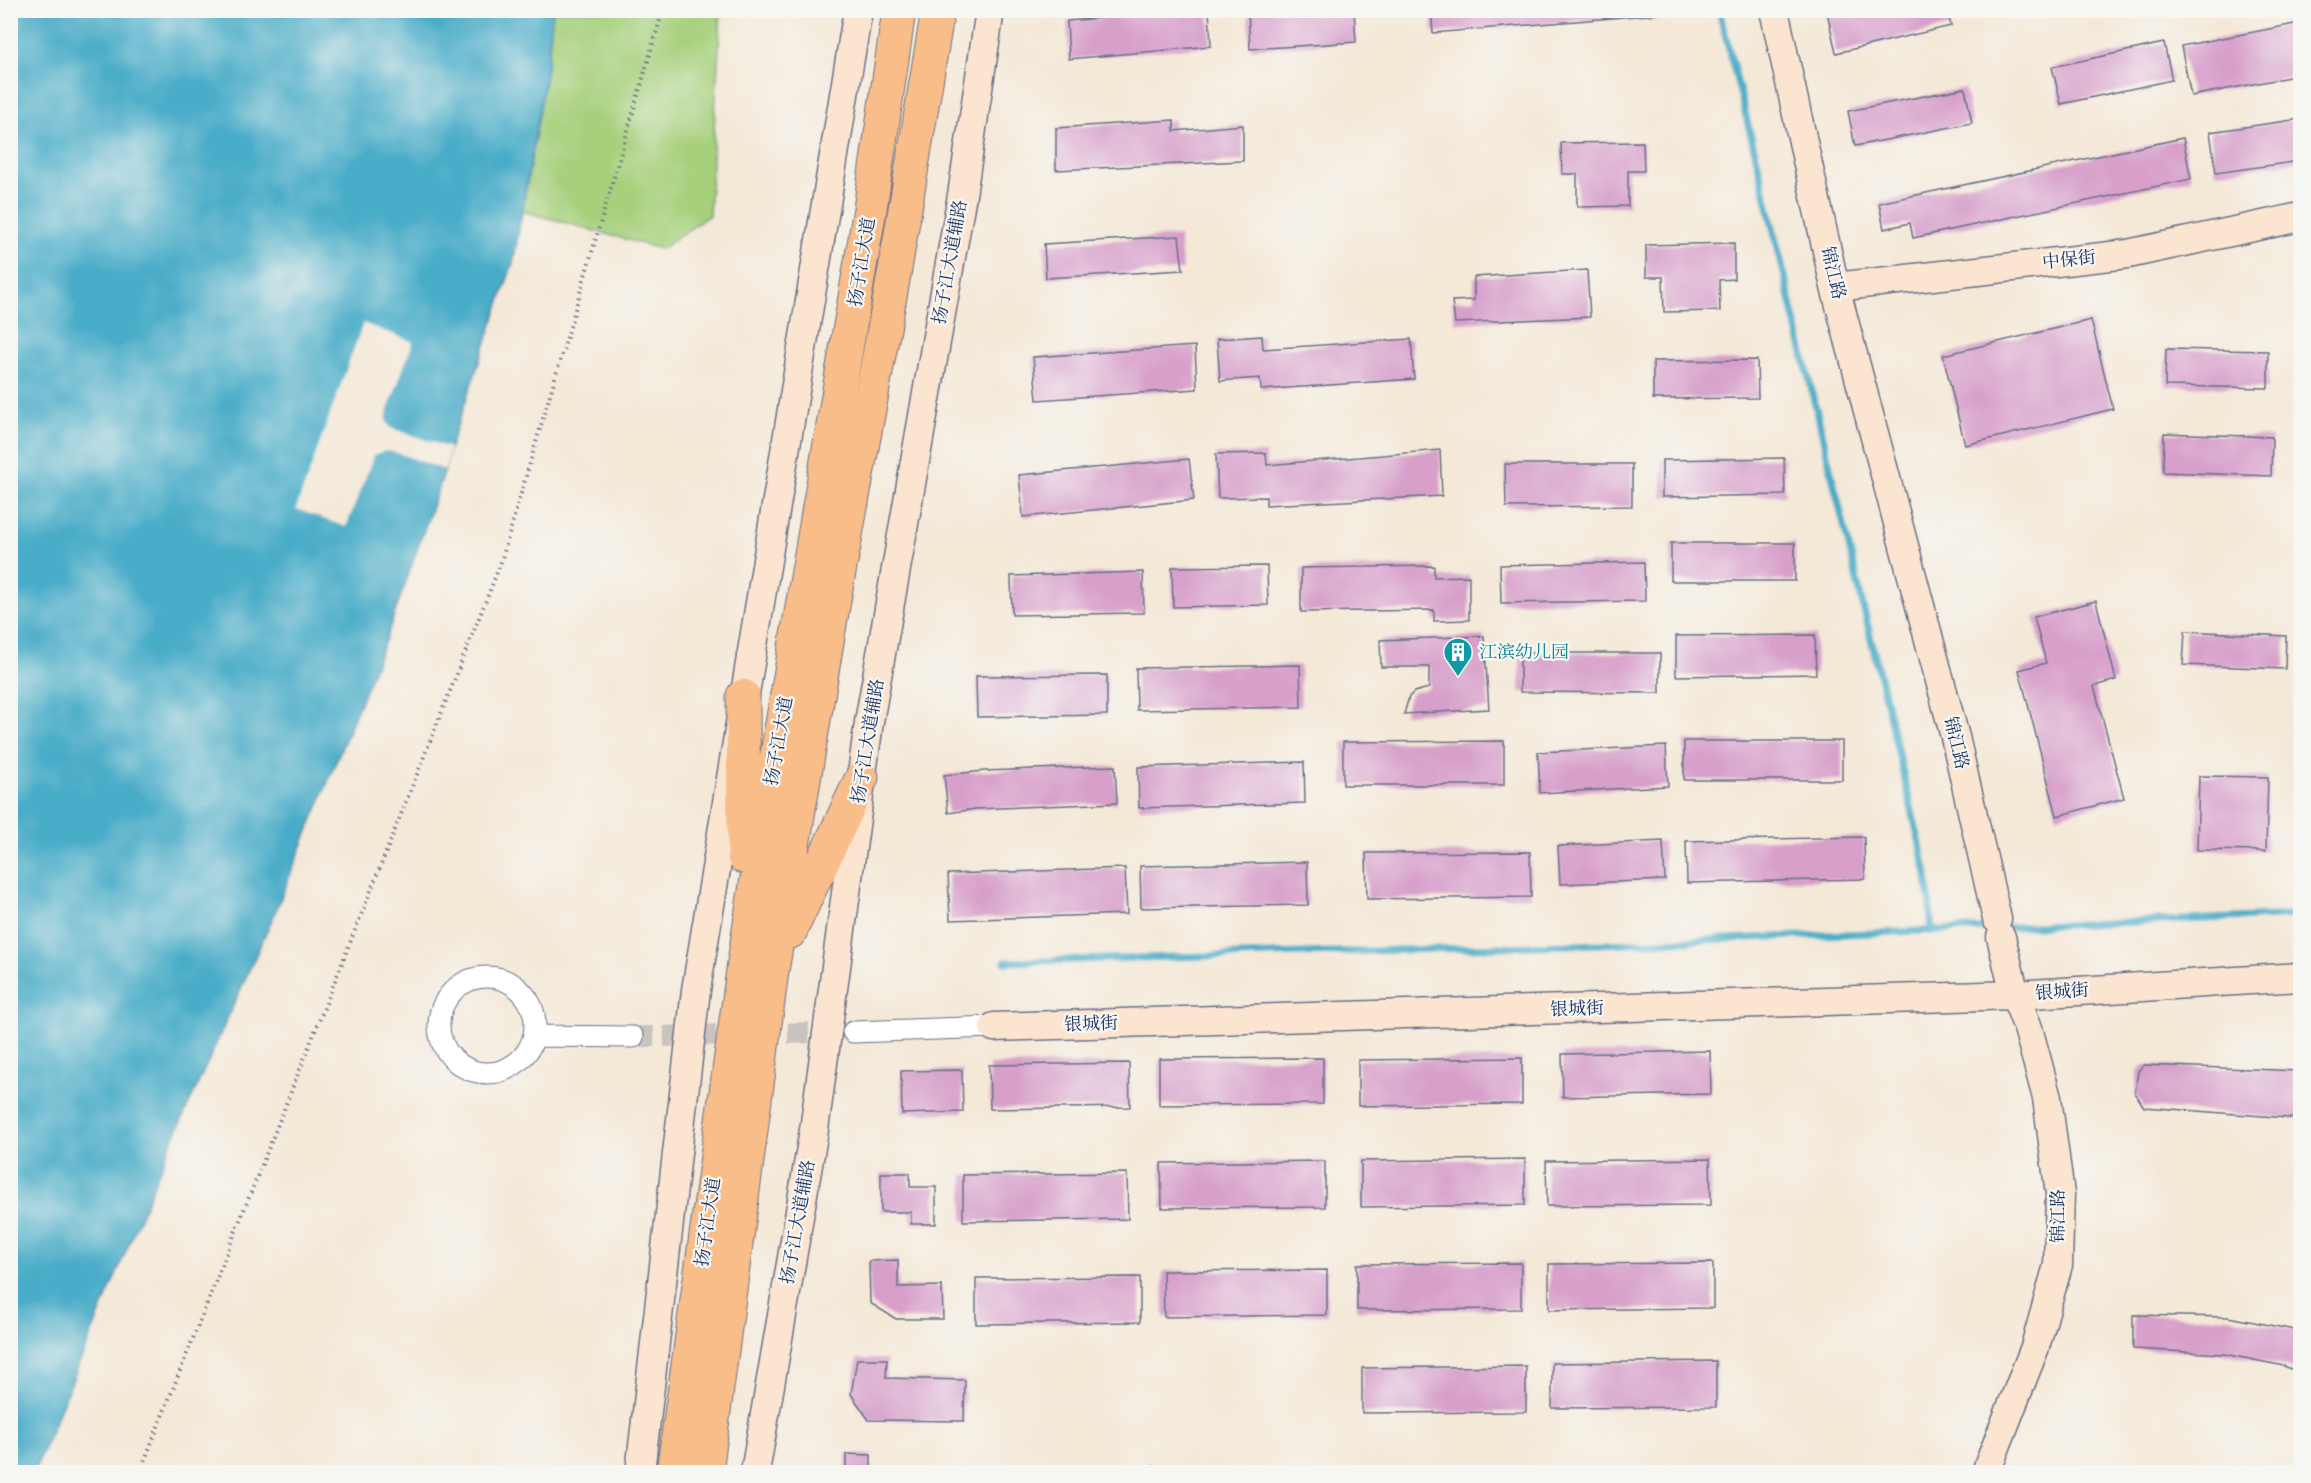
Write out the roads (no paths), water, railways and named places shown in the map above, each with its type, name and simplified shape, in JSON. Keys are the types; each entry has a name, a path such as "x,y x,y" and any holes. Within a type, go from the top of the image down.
{"highway":[{"name":"扬子江大道","path":"706,1473 720,1378 758,964 769,800 870,209 899,11"},
{"name":"扬子江大道","path":"673,1473 758,964 835,594 895,269 937,16"},
{"path":"743,696 758,964"},
{"path":"758,964 862,777"},
{"path":"717,1473 720,1378"}],"street":[{"path":"640,1473 696,990 858,10"},
{"name":"扬子江大道辅路","path":"755,1473 814,1130 869,722 960,206 990,10"},
{"name":"锦江路","path":"1774,10 1835,287 1955,737 2015,995 2028,1028 2047,1098 2060,1194 2058,1265 2035,1347 1986,1473"},
{"name":"中保街","path":"1835,287 2128,254 2301,217"},
{"name":"银城街","path":"853,1032 2015,995 2301,977"},
{"path":"477,978 493,978 508,982 521,992 530,1005 535,1020 534,1036 528,1050 518,1062 489,1073 473,1072 459,1065 448,1053 441,1040 439,1024 442,1009 450,995 462,984 477,978"},
{"path":"534,1036 633,1037"}],"water":[{"path":"10,11 553,11 547,68 513,263 450,447 445,470 385,641 274,915 166,1155 34,1472 10,1472"}],"waterway":[{"path":"1719,10 1927,874 1932,931"},
{"path":"1005,962 1631,943 2300,915"}],"tunnel":[{"path":"633,1037 840,1032"}],"place":[{"name":"江滨幼儿园","path":"1458,678"}]}
